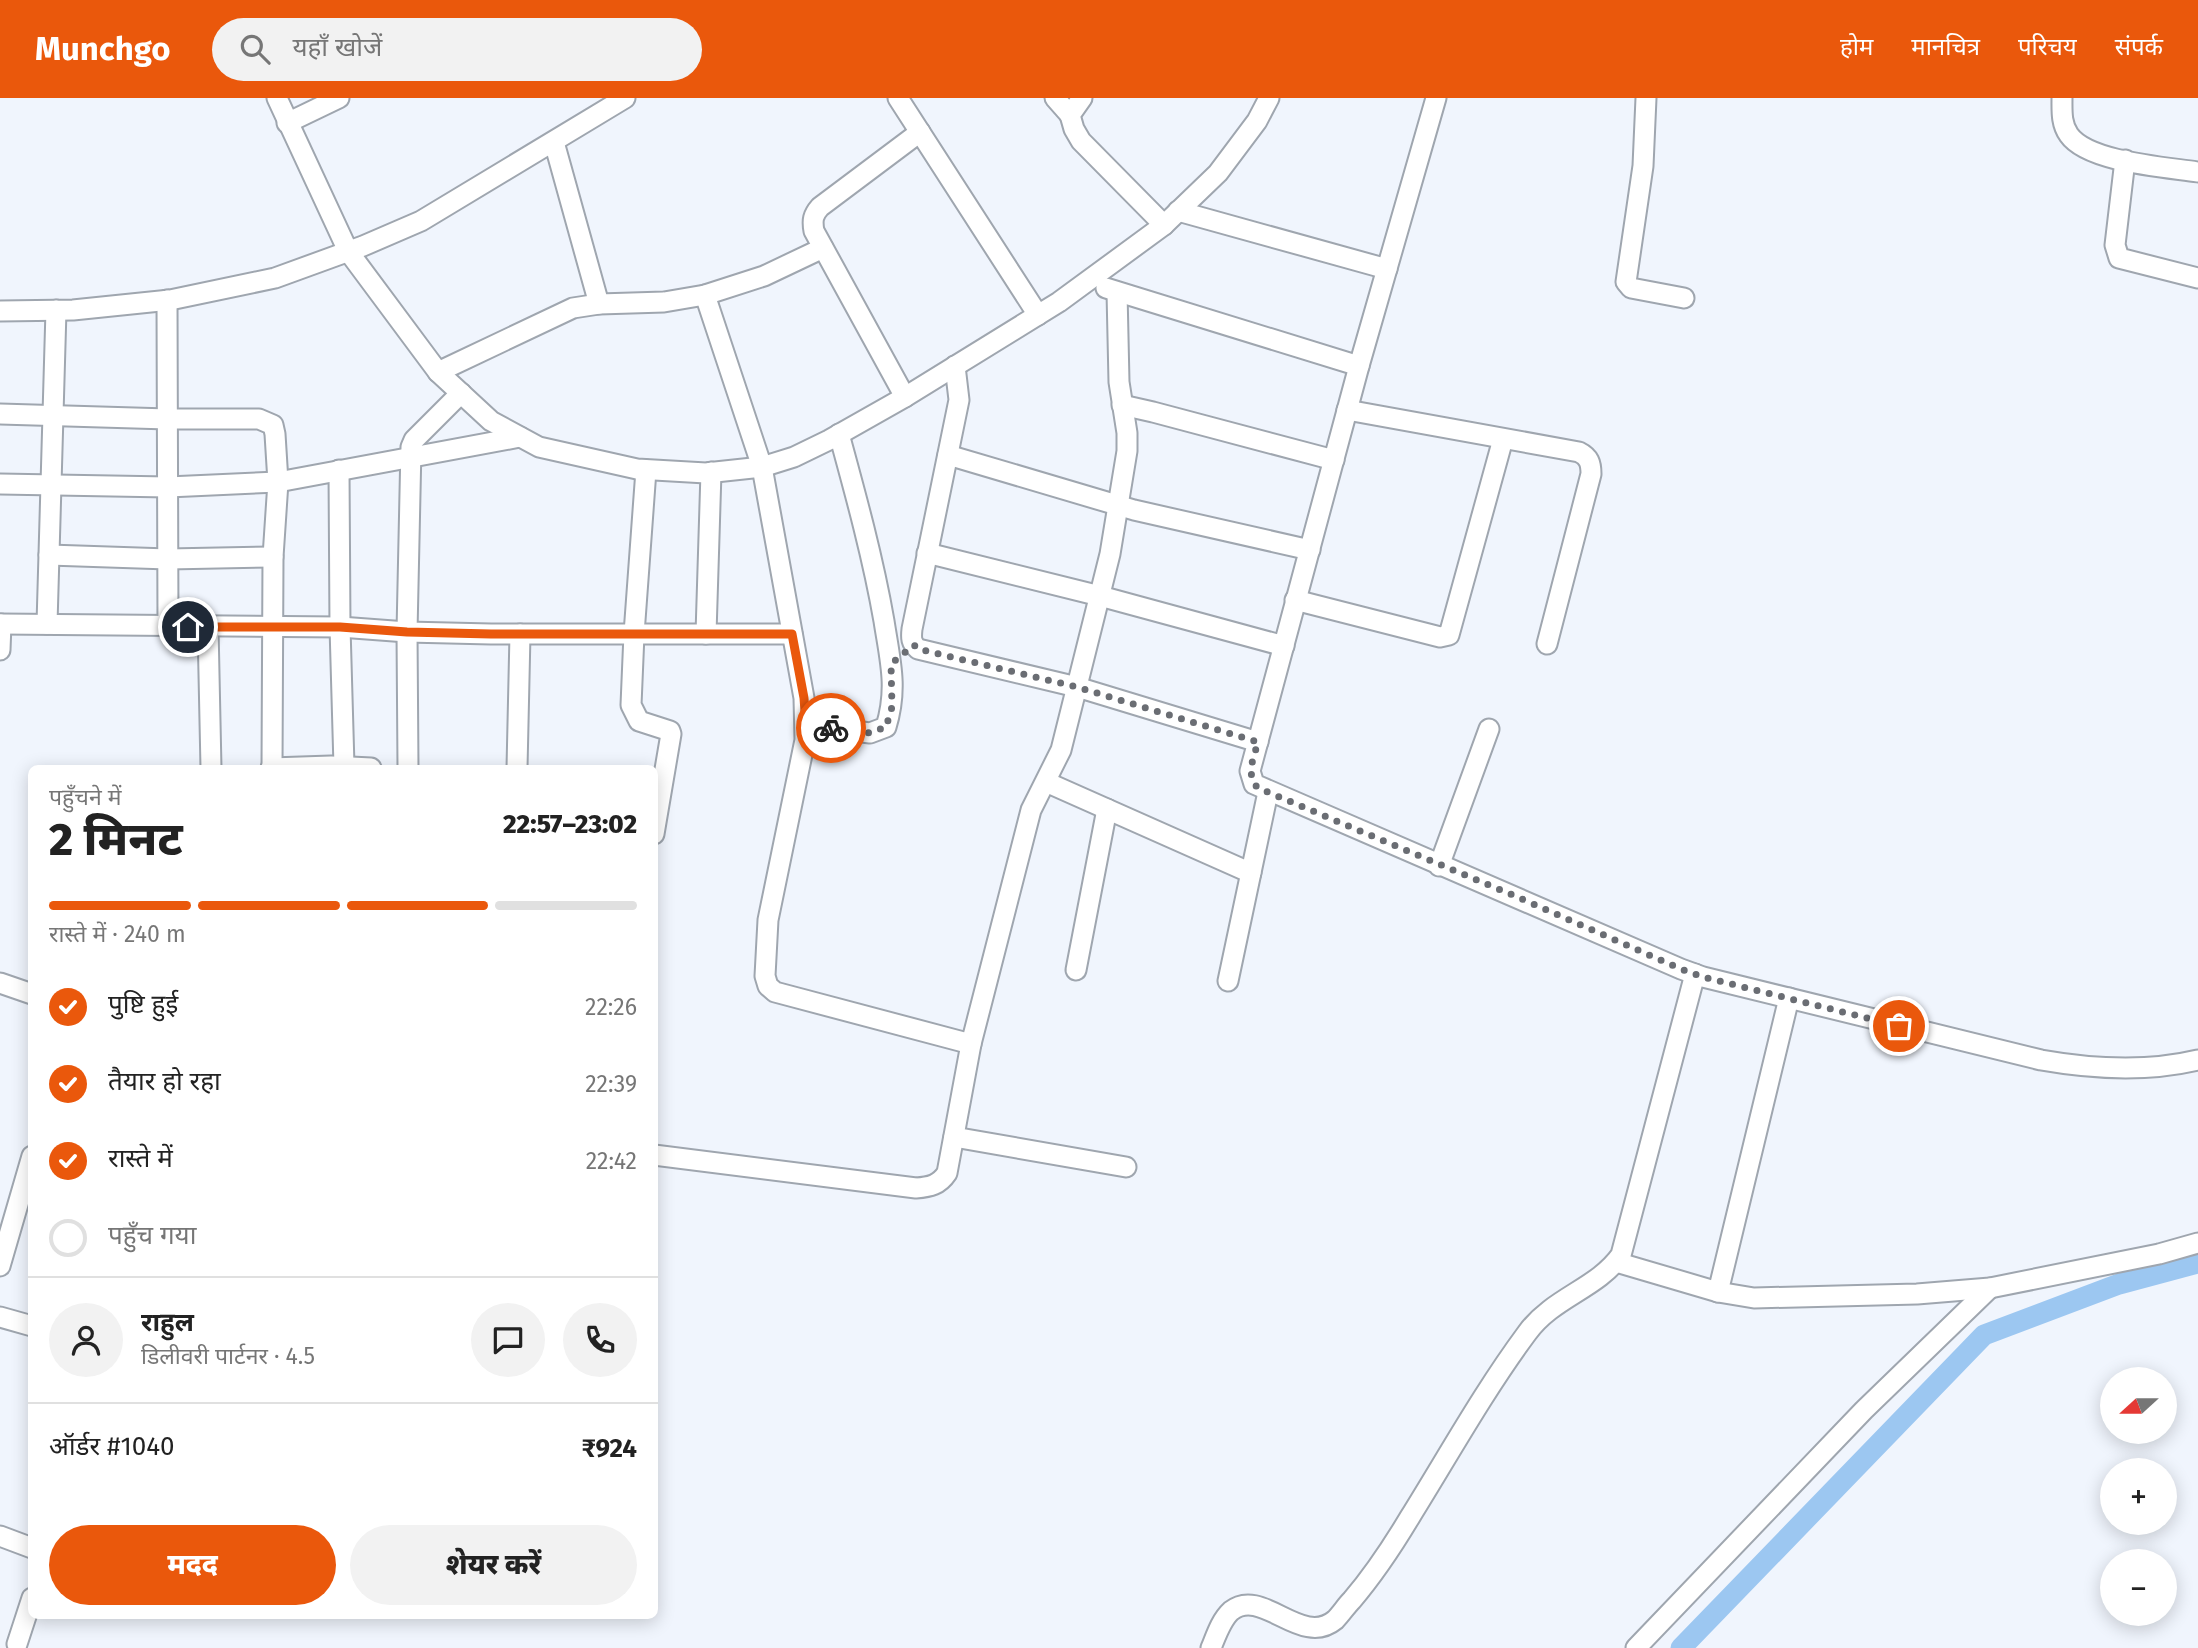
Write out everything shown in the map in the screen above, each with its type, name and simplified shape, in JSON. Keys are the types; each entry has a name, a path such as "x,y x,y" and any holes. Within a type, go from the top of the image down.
{"street":[{"path":"277,98 348,251 439,372 491,421 539,447 646,470 711,472 762,467 794,457 905,397 1038,315 1171,218 1218,173 1257,121 1269,98"},
{"path":"287,123 339,98"},
{"path":"0,311 56,310 167,300 275,278 421,221 625,98"},
{"path":"898,98 1038,315"},
{"path":"1055,98 1070,115 1081,141 1171,218 1387,269"},
{"path":"1070,115 1082,98"},
{"path":"1436,98 1359,366 1250,771 1251,779 1258,788 1695,974 2072,1066 2118,1068 2176,1065 2198,1060"},
{"path":"1646,98 1643,166 1626,282 1631,288 1684,298"},
{"path":"2062,98 2062,120 2069,136 2099,156 2198,172"},
{"path":"905,397 823,248 812,222 820,207 920,132"},
{"path":"554,142 599,304"},
{"path":"2124,160 2115,245 2119,258 2198,278"},
{"path":"439,372 573,308 599,304 664,302 705,295 764,276 823,248"},
{"path":"1086,282 1359,366"},
{"path":"658,1156 916,1188 932,1186 942,1181 947,1173 971,1044 1031,810 1061,750 1100,596 1118,506 1128,451 1119,382 1117,292"},
{"path":"705,295 762,467 804,698 805,740 768,920 765,976 768,986 775,992 971,1044"},
{"path":"167,300 168,626"},
{"path":"47,624 56,310"},
{"path":"955,366 959,400 912,629 911,639 914,645 918,649 1077,687 1258,742"},
{"path":"408,765 410,457 414,440 461,393"},
{"path":"1122,405 1334,460"},
{"path":"1348,410 1585,455 1591,463 1591,474 1547,644"},
{"path":"0,414 259,419 270,423 275,429 278,482 273,557 272,765"},
{"path":"806,725 870,733 886,727 892,707 891,664 876,570 839,434"},
{"path":"0,484 168,487 278,482 520,437"},
{"path":"1295,600 1440,637 1449,635 1503,439"},
{"path":"948,455 1118,506 1310,550"},
{"path":"335,765 340,627 340,470"},
{"path":"646,470 631,705 639,722 670,731 671,734 658,810"},
{"path":"706,634 711,472"},
{"path":"927,553 1284,646"},
{"path":"49,555 168,559 273,557"},
{"path":"0,650 0,624 340,627 407,632 520,634 792,634"},
{"path":"208,627 211,765"},
{"path":"517,765 520,634"},
{"path":"891,664 914,645"},
{"path":"1439,866 1489,729"},
{"path":"1046,782 1251,873"},
{"path":"1228,981 1268,792"},
{"path":"1076,970 1107,809"},
{"path":"1211,1648 1224,1619 1240,1606 1261,1608 1312,1629 1324,1627 1334,1620 1377,1570 1528,1331 1556,1304 1603,1275 1616,1262 1695,974"},
{"path":"0,983 28,993"},
{"path":"1718,1292 1788,998"},
{"path":"954,1137 1126,1167"},
{"path":"0,1266 24,1209 28,1182"},
{"path":"1616,1262 1718,1292 1754,1298 1917,1294 1990,1288 2159,1254 2198,1243"},
{"path":"1636,1648 1864,1410 1990,1288"},
{"path":"0,1317 28,1325"},
{"path":"0,1536 28,1546"},
{"path":"17,1644 28,1610"}],"waterway":[{"path":"1681,1648 1984,1335 2119,1284 2198,1263"}],"way so far":[{"path":"831,728 870,733 886,727 892,707 891,664 914,645 918,649 1077,687 1258,742 1250,771 1251,779 1258,788 1681,969 1703,977 1899,1026"}],"route":[{"path":"188,627 340,627 491,634 792,634 804,698 806,725 831,728"}]}
